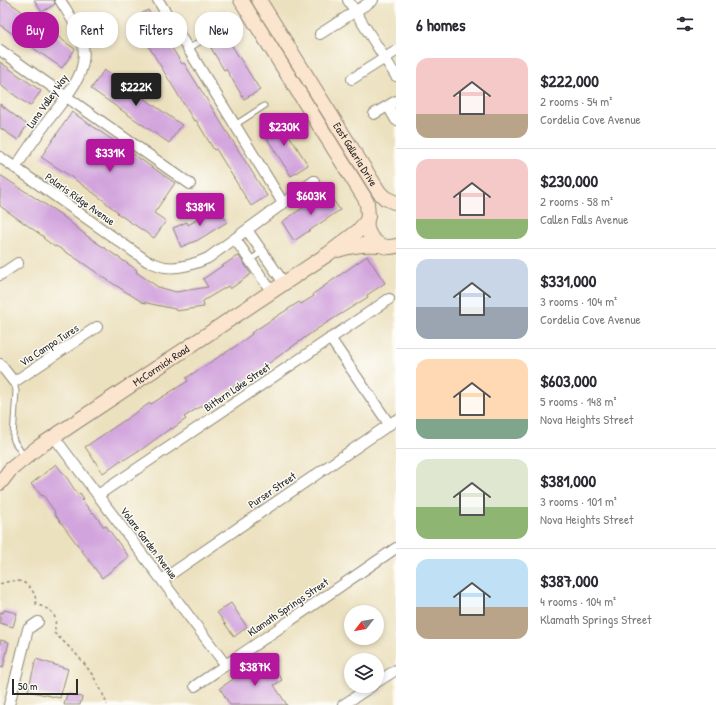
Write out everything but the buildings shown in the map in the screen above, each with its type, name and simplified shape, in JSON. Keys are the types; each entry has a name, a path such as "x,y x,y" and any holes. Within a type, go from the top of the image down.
{"main road":[{"name":"East Galleria Drive","path":"241,0 364,197 366,203 367,229 369,236 386,246"},
{"name":"East Galleria Drive","path":"259,0 379,192 385,198 395,203"},
{"name":"McCormick Road","path":"0,483 10,470 37,448 328,254 358,231 372,210 379,204 385,202 395,203"},
{"name":"McCormick Road","path":"328,254 354,245 363,244 386,246"},
{"path":"386,246 396,256"}],"street":[{"name":"Luna Valley Way","path":"14,168 77,81 82,66 84,56 82,42 77,28 60,0"},
{"path":"158,0 283,203"},
{"path":"348,0 396,76"},
{"path":"320,34 373,0"},
{"path":"0,50 190,184"},
{"path":"352,79 396,51"},
{"path":"374,114 392,104 396,120"},
{"name":"Polaris Ridge Avenue","path":"0,157 147,261 165,267 181,267 208,258 314,181"},
{"path":"247,230 284,283"},
{"path":"234,239 272,292"},
{"path":"0,275 18,263"},
{"name":"Bittern Lake Street","path":"98,495 389,299"},
{"name":"Via Campo Tures","path":"14,382 97,328"},
{"path":"330,338 393,422"},
{"path":"0,364 14,382"},
{"name":"Purser Street","path":"162,580 393,422"},
{"name":"Volare Garden Avenue","path":"54,437 225,664"},
{"name":"Klamath Springs Street","path":"195,686 396,548"},
{"path":"9,705 28,629 38,622"},
{"path":"384,678 396,670"},
{"path":"343,705 361,693"}],"lane":[{"path":"188,49 195,45"},
{"path":"235,125 264,106"},
{"path":"250,260 262,252"},
{"path":"14,382 16,391 13,437 25,458"}],"path":[{"path":"0,584 9,580 18,580 24,582 30,587 35,594 36,604 46,607 56,620 54,633 71,648 89,670 99,686 107,705"}]}
